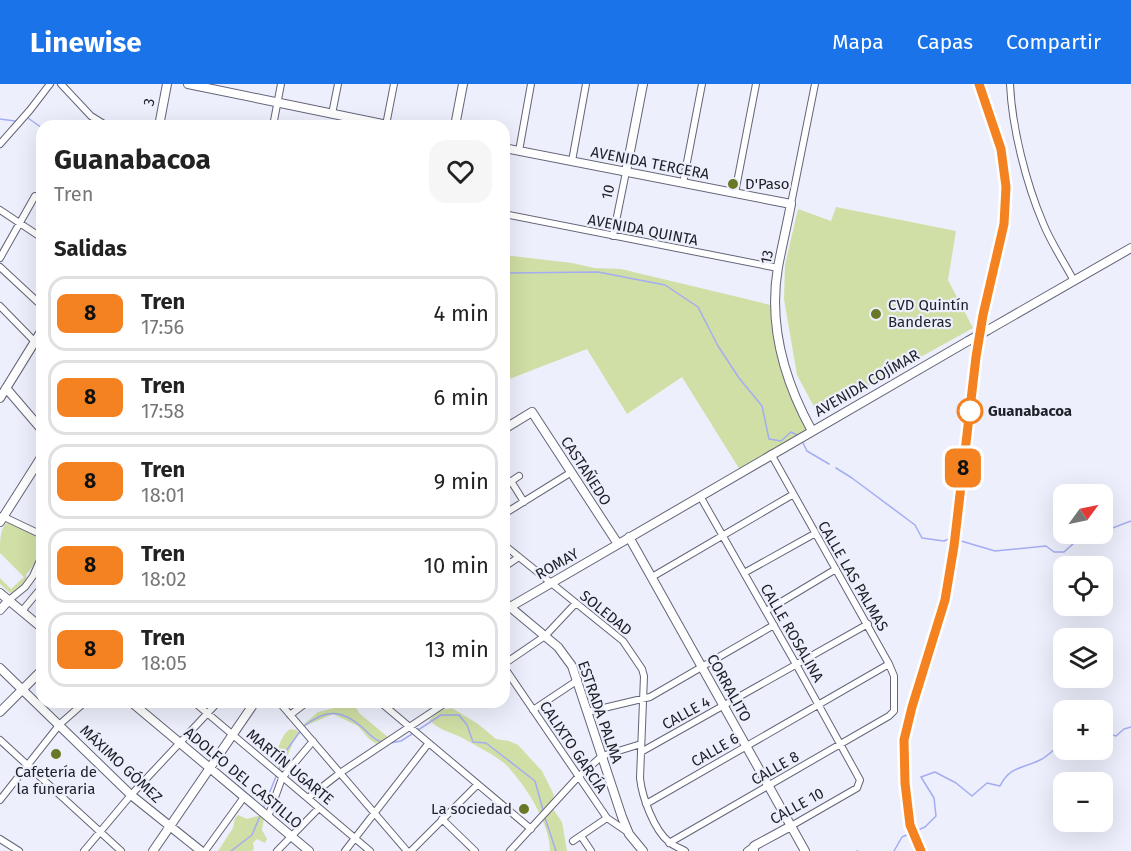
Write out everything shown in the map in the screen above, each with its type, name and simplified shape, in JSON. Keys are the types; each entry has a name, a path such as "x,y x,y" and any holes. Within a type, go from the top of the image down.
{"street":[{"path":"0,144 50,84"},
{"path":"61,84 97,120"},
{"name":"3","path":"160,120 167,84"},
{"path":"189,84 217,87 278,103 363,120"},
{"path":"274,120 281,84"},
{"path":"332,114 338,84"},
{"path":"390,120 394,84"},
{"path":"456,120 463,84"},
{"path":"519,151 531,84"},
{"path":"572,161 586,84"},
{"name":"10","path":"613,236 644,84"},
{"path":"683,183 702,84"},
{"path":"735,193 756,84"},
{"name":"13","path":"804,435 796,401 780,355 775,306 778,268 815,84"},
{"path":"1010,84 1011,105 1021,154 1043,224 1074,280"},
{"name":"AVENIDA TERCERA","path":"510,149 791,204"},
{"path":"0,258 36,196"},
{"path":"0,210 36,234"},
{"name":"AVENIDA QUINTA","path":"510,215 778,268"},
{"name":"AVENIDA COJÍMAR","path":"618,544 1131,248"},
{"path":"0,267 36,300"},
{"path":"0,306 35,341 3,385 0,398"},
{"path":"3,385 36,423"},
{"name":"CASTAÑEDO","path":"510,424 532,412 618,544"},
{"name":"CALLE LAS PALMAS","path":"771,454 889,664 894,676 894,711 892,714"},
{"path":"36,465 1,518 36,533"},
{"path":"510,510 570,473"},
{"path":"519,476 511,482 524,501"},
{"path":"652,577 792,495"},
{"name":"CALLE ROSALINA","path":"700,496 819,704 860,780 859,784"},
{"path":"744,573 814,534"},
{"name":"CORRALITO","path":"629,537 805,851"},
{"name":"ROMAY","path":"510,603 551,584 618,544"},
{"name":"SOLEDAD","path":"510,550 628,647 642,669 644,676 640,778 642,794 662,835 669,843"},
{"path":"510,563 519,557"},
{"path":"0,610 25,587 36,567"},
{"path":"766,611 836,569"},
{"path":"0,593 36,623"},
{"path":"22,611 36,595"},
{"path":"510,661 545,636 576,603"},
{"name":"ESTRADA PALMA","path":"510,607 566,656 578,680 629,834 644,851"},
{"name":"CALLE 4","path":"641,752 868,624"},
{"path":"587,712 644,699 774,625"},
{"name":"CALLE 6","path":"646,804 889,664"},
{"name":"MÁXIMO GÓMEZ","path":"0,668 36,702"},
{"name":"CALIXTO GARCÍA","path":"510,674 607,819 629,834"},
{"path":"0,712 36,676"},
{"path":"533,710 578,680"},
{"name":"MÁXIMO GÓMEZ","path":"43,708 131,795 203,851"},
{"path":"0,800 60,724 78,708"},
{"name":"ADOLFO DEL CASTILLO","path":"138,708 309,851"},
{"name":"MARTÍN UGARTE","path":"200,708 370,851"},
{"path":"84,851 131,795 212,708"},
{"path":"153,851 251,708"},
{"path":"284,708 409,851 477,785"},
{"path":"290,715 299,708"},
{"path":"387,708 531,829"},
{"path":"308,798 340,773 438,708"},
{"name":"CALLE 8","path":"669,843 892,714"},
{"path":"0,740 121,851"},
{"path":"264,814 279,775 313,741"},
{"path":"345,851 428,744"},
{"path":"510,851 578,777 602,756 641,744"},
{"name":"CALLE 10","path":"752,849 857,788 859,784"},
{"path":"203,851 244,796"},
{"path":"277,851 319,808"},
{"path":"442,819 475,851"},
{"path":"573,841 607,819"},
{"path":"581,836 591,851"},
{"path":"0,839 19,851"},
{"path":"669,843 685,851"}],"green space":[{"name":"CVD Quintín Banderas","path":"836,207 956,231 948,280 973,328 818,414 797,375 784,299 785,265 798,209 831,221"},
{"path":"510,256 594,268 621,269 775,306 780,355 809,429 740,470 682,377 627,414 587,349 510,379"},
{"path":"10,521 36,534 36,561 26,575 27,580 11,594 0,584 0,578 11,589 24,577 0,553 2,530"},
{"path":"334,708 356,708 359,713 389,738 378,745 369,739 358,726 333,714 305,726 304,724 318,712"},
{"path":"452,708 478,724 496,739 518,745 542,771 554,795 551,806 562,822 567,851 550,851 542,818 523,786 505,764 429,720 441,710"},
{"path":"290,729 300,733 293,742 282,771 276,764 277,754 281,740"},
{"path":"238,815 247,819 257,816 264,818 262,830 267,839 265,843 257,839 253,843 252,851 218,851 233,828"}],"waterway":[{"path":"28,118 36,124"},
{"path":"0,119 15,121"},
{"path":"510,273 598,272 665,285 698,307 718,346 739,378 762,406 769,439 781,441 791,432 799,436"},
{"path":"803,443 807,451 829,464"},
{"path":"836,468 915,525 922,538 944,541 951,538 995,551 1046,546 1054,552 1064,552 1073,544"},
{"path":"1113,528 1131,521"},
{"path":"304,726 320,716 341,715 348,717 382,742"},
{"path":"418,730 441,715 459,715 467,725 473,742 486,743 535,781 543,810"},
{"path":"1113,735 1116,736 1124,729 1131,727"},
{"path":"279,770 286,751 301,730"},
{"path":"390,743 401,741 412,734"},
{"path":"894,851 902,837 925,827 936,816 934,798 921,777 935,772 956,783 972,796 987,783 1000,786 1012,771 1043,759 1053,750"},
{"path":"263,809 277,774"},
{"path":"231,851 252,835 260,816"},
{"path":"545,818 556,851"}],"railway":[{"path":"920,851 910,825 905,783 904,740 945,599 955,546 976,357 983,315 1004,224 1005,174 1001,149 979,84"}],"train":[{"name":"8","path":"921,851 910,825 905,783 904,740 945,600 954,546 976,357 983,315 1004,224 1006,199 1001,149 979,84"}],"place":[{"name":"D'Paso","path":"733,184"},
{"name":"CVD Quintín Banderas","path":"876,314"},
{"name":"Guanabacoa","path":"970,411"},
{"name":"Cafetería de la funeraria","path":"56,754"},
{"name":"La sociedad","path":"524,809"}]}
